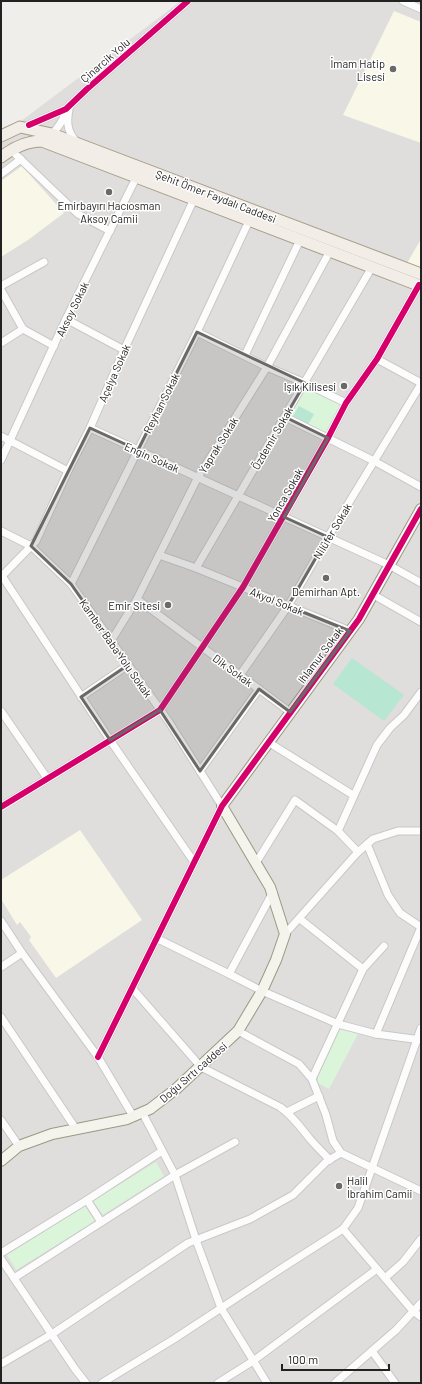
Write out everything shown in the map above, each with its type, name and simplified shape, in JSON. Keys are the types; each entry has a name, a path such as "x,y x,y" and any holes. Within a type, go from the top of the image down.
{"main road":[{"name":"Şehit Ömer Faydalı Caddesi","path":"24,126 79,144 420,282"},
{"path":"1,136 24,126"},
{"name":"Şehit Ömer Faydalı Caddesi","path":"37,141 372,267 420,282"},
{"path":"1,157 11,150 37,141"}],"street":[{"name":"Çinarcik Yolu","path":"24,126 66,109 188,1"},
{"path":"403,1 421,9"},
{"path":"37,141 52,134 64,117 70,104"},
{"path":"70,104 67,124 72,137 79,144"},
{"path":"11,150 78,214 110,231"},
{"path":"1,174 21,159"},
{"name":"Aksoy Sokak","path":"1,460 66,319 136,178"},
{"name":"Açelya Sokak","path":"2,576 36,541 68,471 90,428 124,350 194,199"},
{"name":"Reyhan Sokak","path":"71,584 197,332 249,221"},
{"path":"245,355 300,240"},
{"name":"Yaprak Sokak","path":"112,641 136,599 198,478 267,366 330,251"},
{"path":"1,286 44,262"},
{"name":"Özdemir Sokak","path":"196,568 372,267"},
{"name":"Yonca Sokak","path":"160,710 243,587 284,517 346,404 377,359 420,282"},
{"path":"1,290 23,330 54,346"},
{"path":"66,319 124,350"},
{"path":"1,343 23,330"},
{"path":"197,332 346,404"},
{"path":"377,359 421,384"},
{"name":"Nilüfer Sokak","path":"240,675 288,606 421,384"},
{"path":"284,417 374,461 421,487"},
{"name":"Engin Sokak","path":"90,428 389,565 421,583"},
{"path":"1,436 68,471"},
{"name":"Ihlamur Sokak","path":"222,806 359,619 421,509"},
{"name":"Kamber Baba Yolu Sokak","path":"1,531 31,546 71,584 112,641 200,770 256,863 273,892 285,934"},
{"name":"Akyol Sokak","path":"159,555 196,568 350,631"},
{"path":"2,576 110,740 194,862"},
{"path":"372,594 421,622"},
{"name":"Dik Sokak","path":"136,599 290,712"},
{"path":"82,697 128,665"},
{"path":"200,770 259,689"},
{"path":"338,831 353,795 377,745 390,728 404,715 421,692"},
{"path":"1,807 160,710"},
{"path":"2,715 47,778"},
{"path":"268,742 353,795"},
{"path":"256,863 295,800 338,831 358,852"},
{"path":"98,1057 222,806"},
{"path":"285,934 300,919 358,852 373,839 398,831 421,831"},
{"path":"367,844 388,895 400,912 421,927 376,1034"},
{"path":"229,974 273,892"},
{"path":"300,919 363,968"},
{"path":"1,921 22,953 98,1057 162,1151 175,1175 196,1240 221,1308 267,1383"},
{"name":"Doğu Sırtı caddesi","path":"1,1161 19,1146 52,1134 127,1119 150,1109 176,1090 202,1067 238,1031 262,991 276,960 285,934"},
{"path":"156,938 262,991 338,1024 376,1034 419,1040"},
{"path":"312,1078 363,968 384,946"},
{"path":"1,967 22,953"},
{"path":"132,988 202,1067 280,1107 292,1115 330,1160"},
{"path":"1,1017 76,1129"},
{"path":"102,1383 174,1339 343,1230 358,1208 419,1040 421,1028"},
{"path":"238,1031 299,1064 312,1078 326,1115 333,1141 341,1153 372,1169 420,1188"},
{"path":"287,1112 319,1096"},
{"path":"1,1120 19,1146"},
{"path":"14,1278 175,1175 235,1142"},
{"path":"1,1253 87,1200 162,1151"},
{"path":"1,1364 52,1334 188,1243 250,1219 293,1195 330,1160 341,1153"},
{"path":"87,1200 101,1222"},
{"path":"343,1230 413,1312 421,1317"},
{"path":"385,1278 402,1262 421,1239"},
{"path":"1,1259 86,1383"},
{"path":"218,1383 253,1360 377,1269"},
{"path":"335,1383 396,1330 421,1304"},
{"path":"372,1351 395,1383"}],"highlighted area":[{"path":"197,332 305,383 285,417 328,438 284,517 328,537 288,606 350,631 290,712 259,689 200,771 160,710 110,740 81,697 128,665 71,584 31,546 90,428 138,450"}],"shaded area":[{"path":"181,1 421,1 421,1383 1,1383 1,136"},
{"name":"İmam Hatip Lisesi","path":"394,11 421,22 421,143 343,115"},
{"path":"22,166 64,213 28,240 1,257 1,181"},
{"path":"421,239 421,271 406,265"},
{"path":"80,830 142,920 56,978 29,940 31,937 20,922 17,925 1,899 1,880"}],"green space":[{"path":"306,385 344,404 327,436 288,417"},
{"path":"299,406 314,414 308,425 293,416"},
{"path":"352,658 404,695 384,721 333,684"},
{"path":"339,1029 358,1034 329,1089 318,1083 318,1076"},
{"path":"156,1162 164,1176 103,1215 93,1201"},
{"path":"85,1206 95,1221 16,1270 7,1255"}],"cycle path":[{"path":"29,125 66,109 188,1"},
{"path":"1,807 160,710 243,587 328,438 346,403 377,359 419,285"},
{"path":"98,1057 222,806 359,619 421,509"}],"place":[{"name":"İmam Hatip Lisesi","path":"393,69"},
{"name":"Emirbayırı Hacıosman Aksoy Camii","path":"109,192"},
{"name":"Işık Kilisesi","path":"344,386"},
{"name":"Demirhan Apt.","path":"326,578"},
{"name":"Emir Sitesi","path":"168,605"},
{"name":"Halil İbrahim Camii","path":"339,1186"}]}
